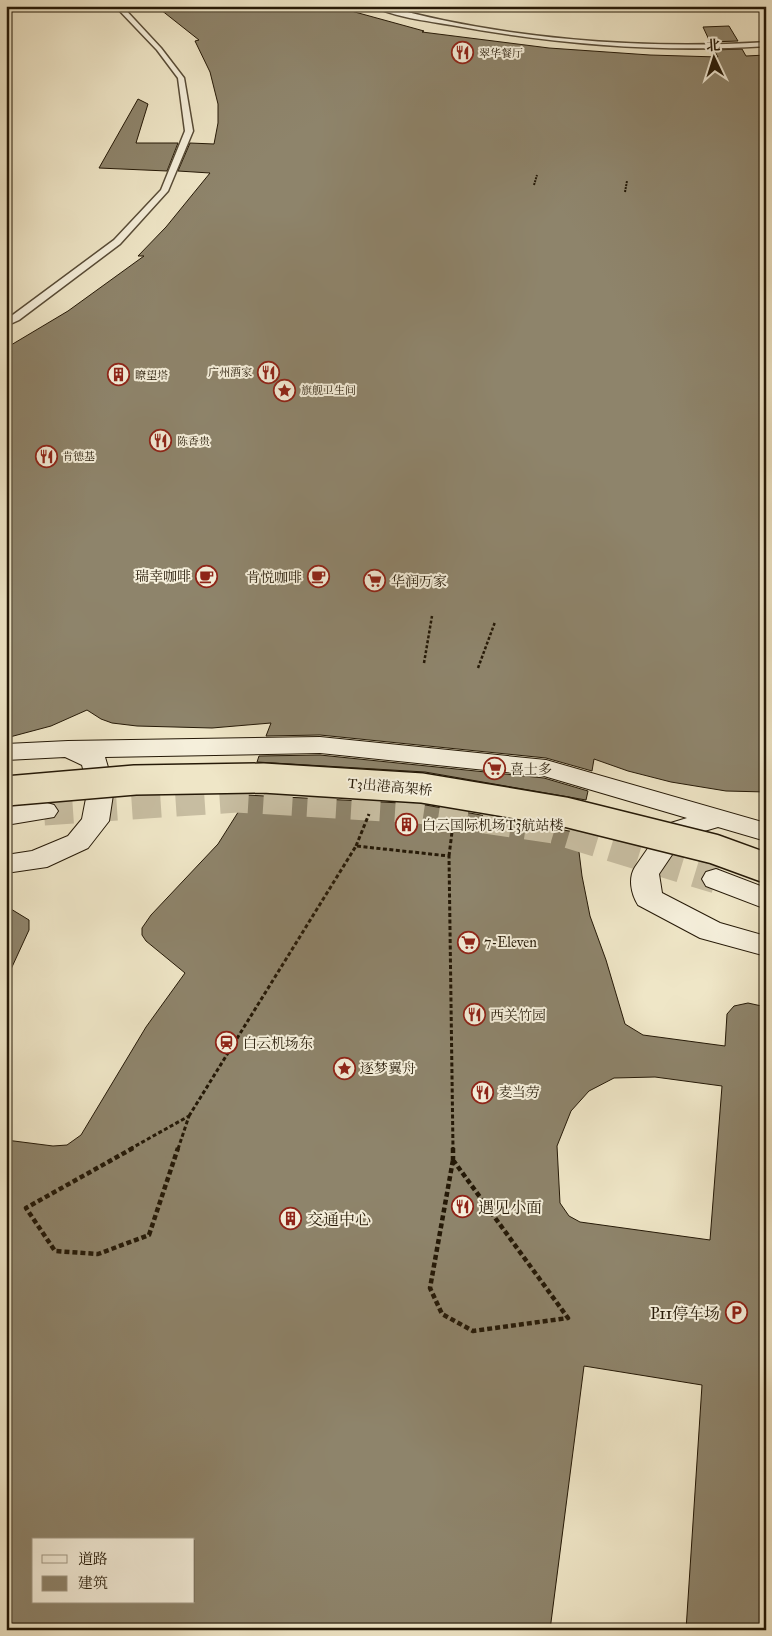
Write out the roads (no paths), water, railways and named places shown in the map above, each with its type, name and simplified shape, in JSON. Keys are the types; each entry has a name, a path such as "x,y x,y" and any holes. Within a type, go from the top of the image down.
{"main road":[{"path":"6,752 68,749 320,745 546,768 766,832"},
{"path":"6,864 37,860 78,842 95,821 101,788 94,760 68,749"},
{"name":"T3出港高架桥","path":"6,791 135,780 263,778 422,788 565,812 714,849 766,868"},
{"path":"6,816 44,811"},
{"path":"718,818 674,832 645,874 648,898 710,931 766,946"},
{"path":"716,879 766,899"}],"lane":[{"path":"6,323 16,318 116,242 164,190 189,131 181,78 159,49 118,6"},
{"path":"376,6 460,25 601,43 686,47 766,44"}],"tunnel":[{"path":"44,811 237,798 418,809 553,829 716,879"}],"place":[{"name":"翠华餐厅","path":"463,53"},
{"name":"广州酒家","path":"268,372"},
{"name":"瞭望塔","path":"119,375"},
{"name":"旗舰卫生间","path":"285,390"},
{"name":"陈香贵","path":"161,441"},
{"name":"肯德基","path":"46,456"},
{"name":"瑞幸咖啡","path":"207,576"},
{"name":"肯悦咖啡","path":"318,577"},
{"name":"华润万家","path":"375,581"},
{"name":"喜士多","path":"494,769"},
{"name":"白云国际机场T3航站楼","path":"406,825"},
{"name":"7-Eleven","path":"468,942"},
{"name":"西关竹园","path":"474,1015"},
{"name":"白云机场东","path":"227,1043"},
{"name":"逐梦翼舟","path":"344,1068"},
{"name":"麦当劳","path":"482,1092"},
{"name":"遇见小面","path":"462,1207"},
{"name":"交通中心","path":"291,1219"},
{"name":"P11停车场","path":"736,1313"}]}
